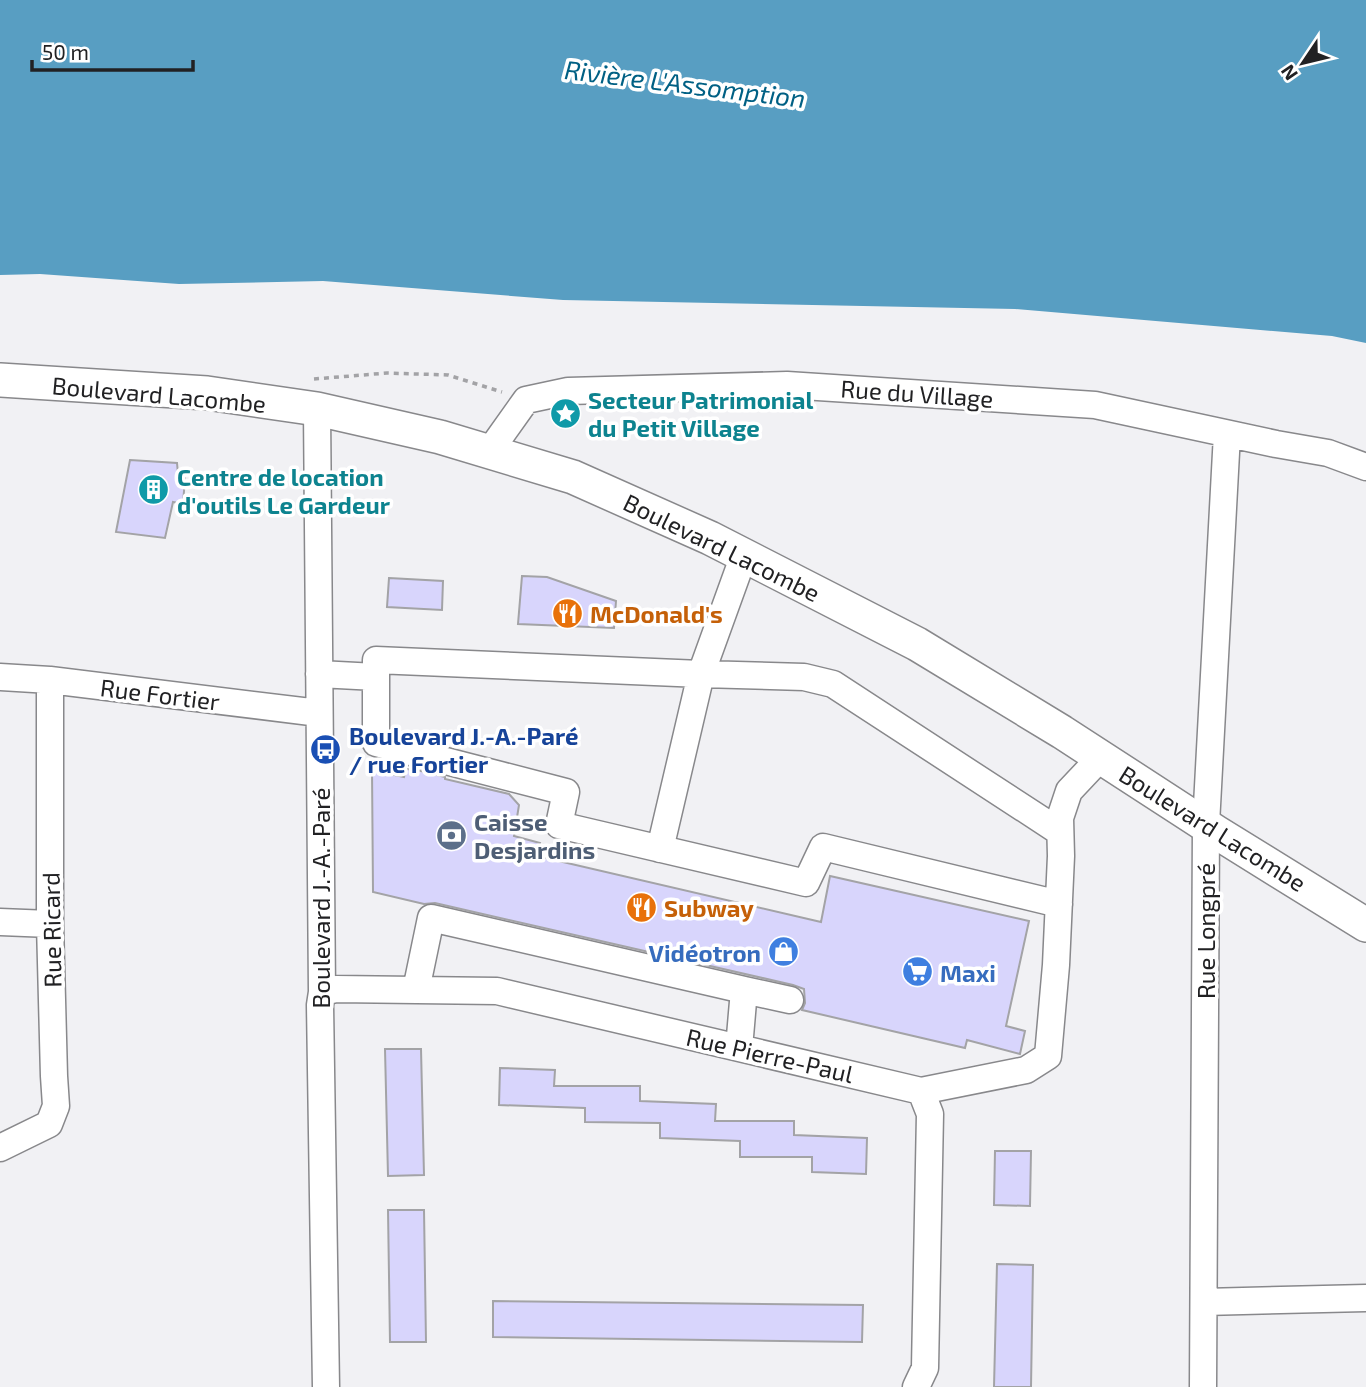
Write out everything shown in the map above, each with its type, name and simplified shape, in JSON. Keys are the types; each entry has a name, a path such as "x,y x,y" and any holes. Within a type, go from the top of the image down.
{"main road":[{"name":"Boulevard Lacombe","path":"0,380 207,393 317,409 440,437 573,477 744,555 917,644 1366,925"}],"street":[{"name":"Rue du Village","path":"526,400 568,391 787,385 1095,405 1328,453 1366,467"},
{"path":"489,452 526,400"},
{"name":"Boulevard J.-A.-Paré","path":"317,409 320,1005 326,1387"},
{"name":"Rue Longpré","path":"1203,1387 1206,824 1227,433"},
{"path":"660,849 701,674 744,555"},
{"path":"1059,904 823,846 806,883 559,825 566,793 376,743 376,660 804,677 833,684 1060,832"},
{"path":"319,674 376,677"},
{"name":"Rue Fortier","path":"0,677 50,680 319,713"},
{"name":"Rue Ricard","path":"0,1148 49,1124 56,1106 50,924 50,680"},
{"path":"916,1387 925,1368 930,1128 930,1114 921,1091 1026,1070 1048,1056 1056,965 1060,818 1069,791 1101,757"},
{"path":"416,990 431,918 790,1000"},
{"path":"0,922 50,924"},
{"name":"Rue Pierre-Paul","path":"322,992 336,989 497,991 921,1091"},
{"path":"739,1048 744,990"},
{"path":"1204,1302 1366,1298"}],"path":[{"path":"302,378 325,379 387,373 448,375 526,400"}],"water":[{"name":"Rivière L'Assomption","path":"0,0 1366,0 1366,343 1332,336 1015,309 563,300 323,281 179,284 40,274 0,275"}],"building":[{"name":"Centre de location d'outils Le Gardeur","path":"130,460 177,463 178,474 185,478 183,504 173,502 165,538 116,532"},
{"name":"McDonald's","path":"522,576 547,577 616,601 614,628 518,624"},
{"path":"389,578 443,581 442,610 387,607"},
{"path":"406,769 509,794 519,805 514,836 540,843 537,856 821,922 830,876 1029,921 1006,1026 1025,1031 1020,1054 967,1040 965,1048 802,1010 805,1003 804,989 793,985 435,903 424,904 373,892 372,770 404,777"},
{"path":"385,1049 421,1049 424,1175 388,1176"},
{"path":"500,1068 555,1070 554,1086 640,1086 640,1101 716,1104 715,1121 794,1121 794,1135 867,1138 866,1174 812,1172 812,1157 740,1157 740,1141 660,1138 660,1123 585,1122 585,1108 499,1105"},
{"path":"995,1151 1031,1151 1030,1206 994,1205"},
{"path":"388,1210 424,1210 426,1342 390,1342"},
{"path":"997,1264 1033,1265 1031,1387 994,1387"},
{"path":"493,1301 863,1305 862,1342 493,1337"}],"place":[{"name":"Secteur Patrimonial du Petit Village","path":"565,413"},
{"name":"Centre de location d'outils Le Gardeur","path":"154,490"},
{"name":"McDonald's","path":"567,613"},
{"name":"Boulevard J.-A.-Paré / rue Fortier","path":"326,749"},
{"name":"Caisse Desjardins","path":"451,835"},
{"name":"Subway","path":"641,907"},
{"name":"Vidéotron","path":"784,952"},
{"name":"Maxi","path":"917,972"}]}
